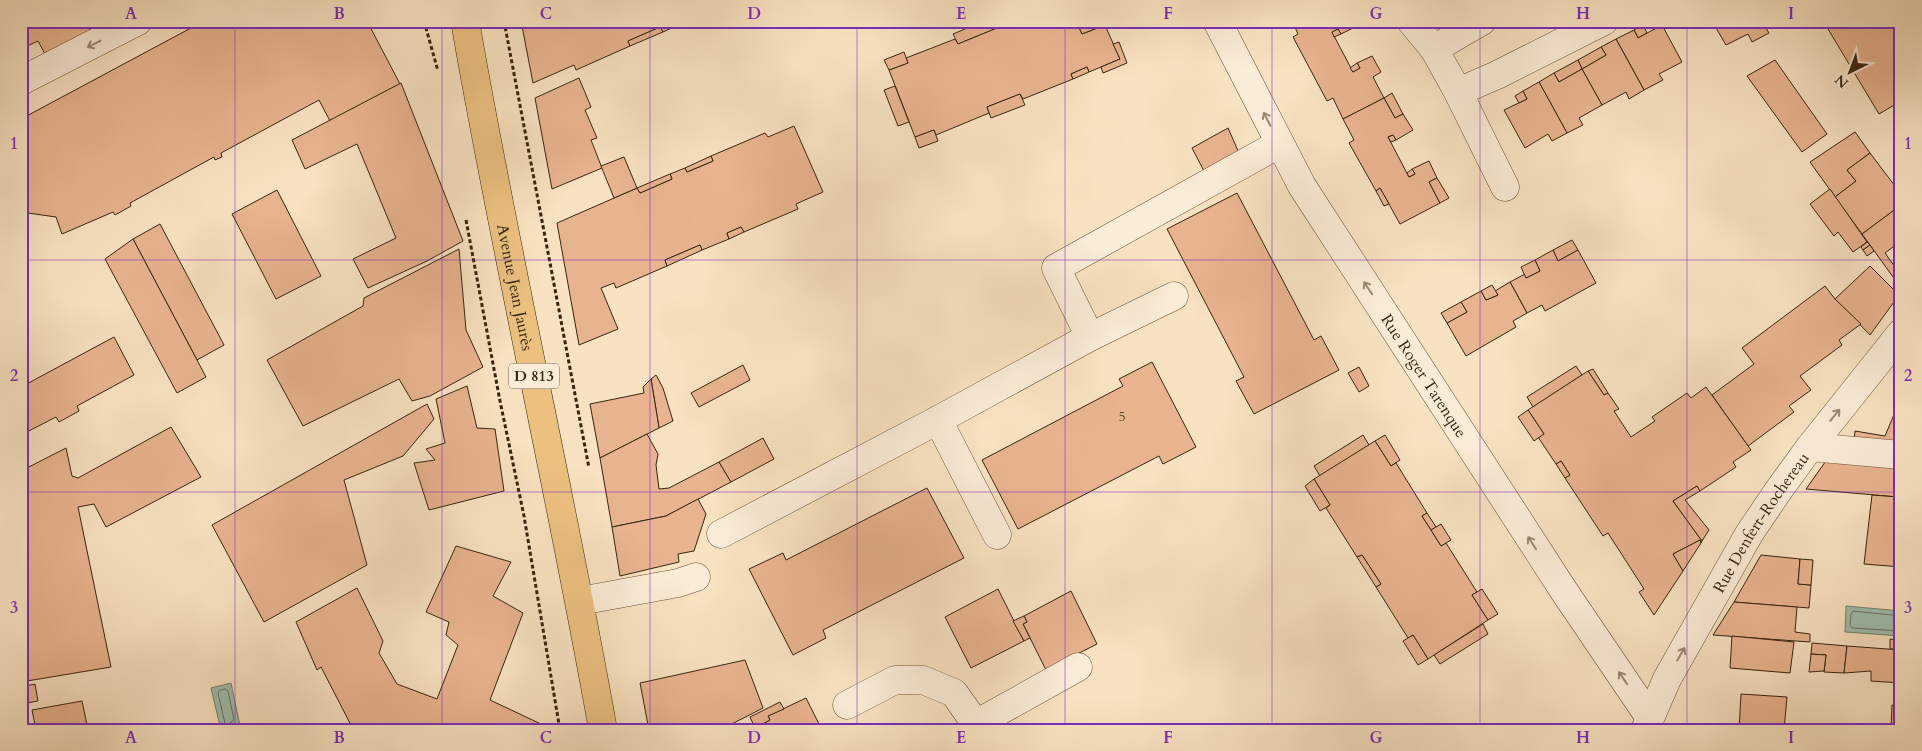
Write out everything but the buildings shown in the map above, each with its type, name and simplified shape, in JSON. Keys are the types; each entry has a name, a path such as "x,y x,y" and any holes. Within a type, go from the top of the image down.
{"main road":[{"name":"Avenue Jean Jaurès","path":"465,21 486,143 580,601 603,730"}],"street":[{"path":"21,81 138,21"},
{"name":"Rue Roger Tarenque","path":"1217,21 1279,144 1307,194 1648,724"},
{"path":"1411,21 1434,49 1458,92 1505,188"},
{"path":"1434,49 1482,21"},
{"path":"1458,92 1497,75 1604,21"},
{"path":"1090,337 1056,268 1279,144"},
{"path":"721,534 938,420 1090,337 1174,296"},
{"name":"Rue Denfert-Rochereau","path":"1648,724 1667,679 1749,534 1810,447 1901,333"},
{"path":"938,420 997,535"},
{"path":"1810,447 1901,455"},
{"path":"580,601 678,583 696,577"},
{"path":"848,705 895,680 923,680 954,693 977,727 1078,667"}],"path":[{"path":"424,21 439,79"},
{"path":"465,216 524,516 560,730"}],"water":[{"path":"1846,606 1901,611 1901,636 1845,632"},
{"path":"231,683 240,726 221,730 211,688"}]}
